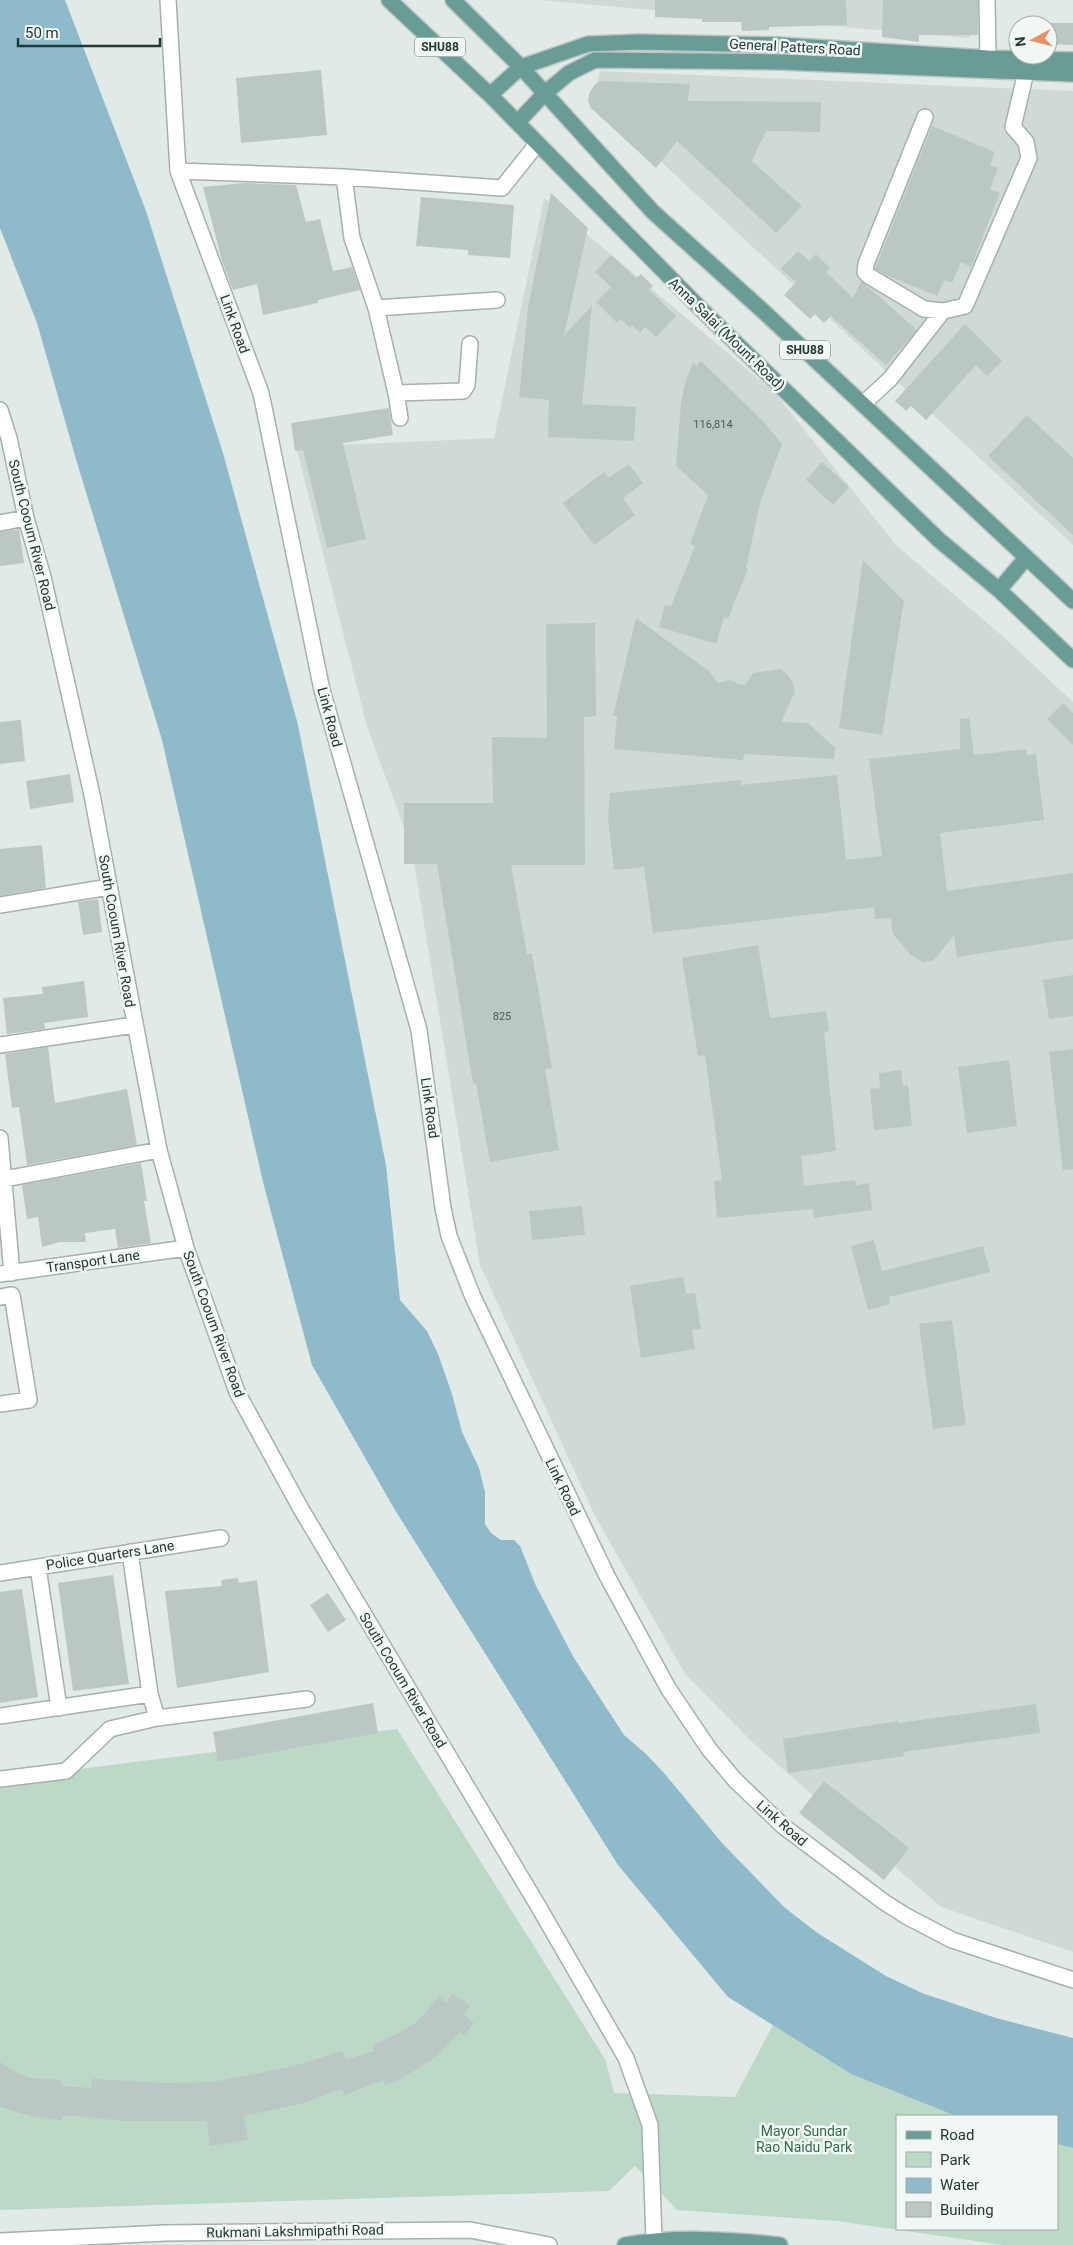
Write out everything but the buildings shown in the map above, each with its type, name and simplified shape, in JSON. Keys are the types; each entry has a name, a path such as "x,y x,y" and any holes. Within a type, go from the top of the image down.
{"main road":[{"name":"Anna Salai (Mount Road)","path":"389,0 518,122 537,144 705,313 939,540 999,590 1073,660"},
{"name":"SHU88","path":"453,0 521,67 653,212 763,311 1073,601"},
{"name":"General Patters Road","path":"521,67 588,44 639,42 780,45 988,58 1073,60"},
{"name":"General Patters Road","path":"518,122 544,94 569,73 595,60 780,62 1073,74"},
{"path":"490,95 521,67"},
{"path":"999,590 1026,558"},
{"path":"625,2245 654,2240 749,2241 780,2245"}],"street":[{"name":"Link Road","path":"168,0 178,171 261,393 322,690 419,1030 443,1208 449,1236 473,1297 607,1576 668,1688 709,1749 734,1780 783,1826 884,1902 928,1929 975,1949 1073,1980"},
{"path":"987,0 988,58"},
{"path":"925,117 866,264 866,272 924,309 943,311 965,306 1029,158 1026,142 1013,127 1026,72"},
{"path":"178,171 344,177 502,188 537,144"},
{"path":"344,177 352,238 376,308 400,418"},
{"path":"376,308 497,300"},
{"path":"862,404 890,379 943,311"},
{"path":"396,393 463,391 467,385 470,344"},
{"name":"South Cooum River Road","path":"0,410 9,438 26,518 43,577 92,795 159,1150 186,1248 237,1392 301,1509 532,1896 626,2058 650,2125 654,2240"},
{"path":"0,523 26,518"},
{"path":"0,905 109,887"},
{"path":"0,1045 134,1025"},
{"path":"0,1138 6,1273"},
{"path":"2,1180 159,1150"},
{"name":"Transport Lane","path":"6,1273 186,1248"},
{"path":"0,1297 12,1295 28,1400 0,1404"},
{"name":"Police Quarters Lane","path":"0,1573 221,1538"},
{"path":"130,1552 150,1694 157,1718"},
{"path":"38,1567 59,1708"},
{"path":"0,1716 150,1694"},
{"path":"0,1779 66,1771 110,1729 157,1718 307,1699"},
{"path":"470,2230 482,2245"},
{"name":"Rukmani Lakshmipathi Road","path":"0,2241 141,2240 470,2230 549,2245"}],"shaded area":[{"path":"539,0 974,0 976,31 968,38"},
{"path":"600,71 1073,91 1073,545 598,103 596,86"},
{"path":"544,198 775,393 896,545 1007,640 1073,702 1073,1952 941,1907 752,1742 685,1674 595,1516 480,1265 412,850 366,723 296,447 494,438"}],"green space":[{"name":"Mayor Sundar Rao Naidu Park","path":"397,1729 605,2059 614,2093 735,2097 773,2025 851,2074 954,2115 896,2115 896,2230 837,2221 677,2210 635,2166 609,2191 0,2210 0,1779"},
{"path":"1058,2144 1073,2148 1073,2245 1003,2245 899,2230 1058,2230"}],"water":[{"path":"0,0 65,0 146,211 223,453 298,725 386,1165 400,1300 427,1331 438,1354 452,1394 462,1432 479,1468 485,1492 485,1524 491,1533 501,1540 514,1540 520,1546 536,1586 574,1658 624,1735 664,1773 722,1843 784,1907 816,1932 886,1976 922,1993 996,2018 1073,2038 1073,2148 1058,2144 1058,2115 954,2115 851,2074 728,1997 618,1865 395,1510 312,1365 263,1182 162,740 78,466 37,323 0,228"}]}
